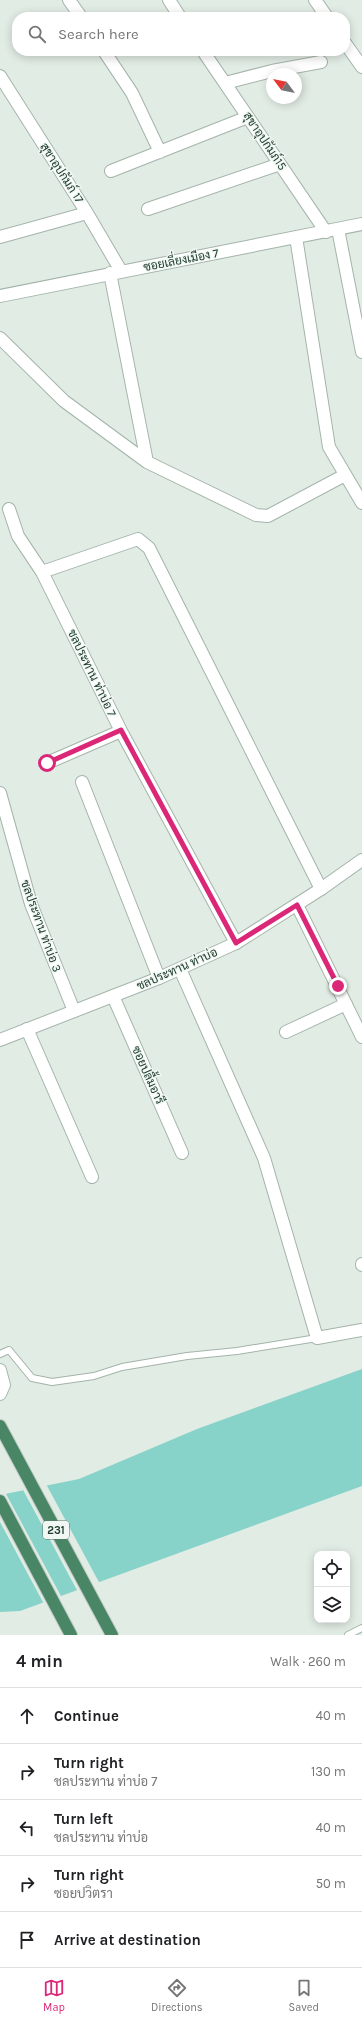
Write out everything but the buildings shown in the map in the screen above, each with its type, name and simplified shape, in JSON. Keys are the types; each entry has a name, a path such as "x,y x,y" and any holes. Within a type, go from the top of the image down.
{"highway":[{"name":"231","path":"0,1426 112,1635"},
{"path":"0,1501 71,1635"}],"street":[{"path":"70,0 78,12"},
{"path":"168,0 176,12"},
{"path":"315,0 323,12"},
{"path":"350,50 362,67"},
{"path":"107,56 132,93 160,152"},
{"name":"สุขาอุปกัมภ์15","path":"207,56 280,164 332,230"},
{"path":"225,82 321,62"},
{"name":"สุขาอุปกัมภ์ 17","path":"0,76 87,213 116,272 147,462"},
{"path":"111,171 248,116"},
{"path":"148,209 280,164"},
{"path":"0,237 87,213"},
{"name":"ซอยเลี่ยงเมือง 7","path":"0,296 362,224"},
{"path":"332,230 348,284 362,352"},
{"path":"296,237 329,447 362,503"},
{"path":"348,284 362,306"},
{"path":"0,338 64,401 147,462 262,517 268,516 282,509 346,475"},
{"name":"ชลประทาน ท่าบ่อ 7","path":"8,509 18,536 42,572 121,730 236,943"},
{"path":"42,572 138,539 149,548 321,889"},
{"path":"47,763 121,730"},
{"path":"82,782 159,978"},
{"name":"ชลประทาน ท่าบ่อ 3","path":"0,793 31,904 74,1011"},
{"name":"ชลประทาน ท่าบ่อ","path":"0,1040 180,970 236,943 297,905 362,860"},
{"path":"297,905 362,1037"},
{"path":"180,970 264,1158 317,1338 362,1330"},
{"name":"ซอยปลื้มอารี","path":"113,996 182,1153"},
{"path":"286,1032 346,1004"},
{"path":"27,1029 92,1177"},
{"path":"0,1370 4,1385 0,1394"}],"lane":[{"path":"0,1354 9,1350 32,1378 52,1382 94,1376 122,1367 187,1356 237,1351 317,1338"},
{"path":"348,1635 362,1628"}],"water":[{"path":"362,1369 362,1486 20,1611 0,1612 0,1495 79,1479 197,1429"}],"pier":[{"path":"46,1484 100,1584 78,1592 22,1488"},
{"path":"5,1492 62,1598 44,1604 0,1522 0,1493"}],"route":[{"path":"47,763 121,730 236,943 297,905 338,986"}]}
